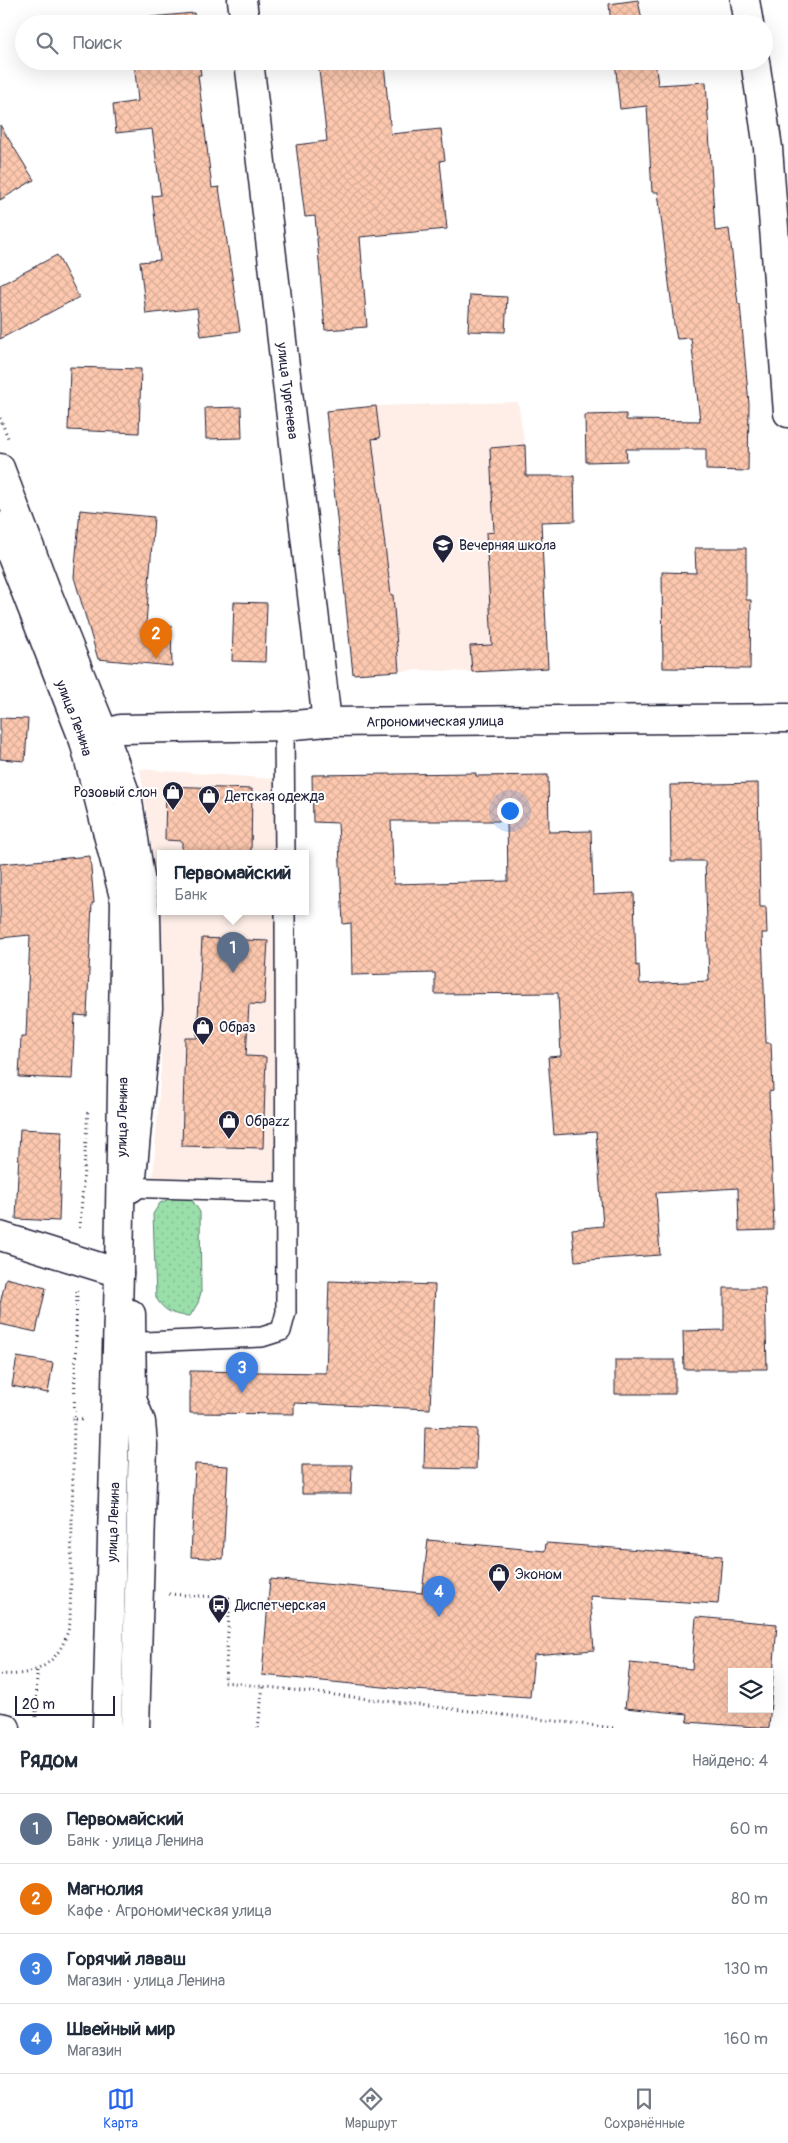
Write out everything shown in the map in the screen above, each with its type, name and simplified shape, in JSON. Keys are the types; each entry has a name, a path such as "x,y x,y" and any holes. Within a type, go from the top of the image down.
{"street":[{"path":"242,0 244,15"},
{"path":"746,0 748,15"},
{"name":"улица Тургенева","path":"250,70 327,722"},
{"path":"756,70 768,148 788,413"},
{"path":"0,468 46,590 94,738"},
{"name":"улица Ленина","path":"0,526 94,738 125,901 126,1187 119,1272 124,1343 116,1421 107,1728"},
{"name":"Агрономическая улица","path":"94,738 120,729 284,726 327,722 788,718"},
{"path":"126,1187 124,1343 132,1399 141,1422 143,1446 135,1728"},
{"path":"0,1236 119,1272"},
{"path":"0,1727 6,1728"}],"lane":[{"path":"284,726 285,850"},
{"path":"124,1343 262,1338 281,1331 286,1312 285,915"},
{"path":"126,1187 286,1192"}],"path":[{"path":"0,1674 17,1675 37,1670 58,1656 66,1640 70,1624 77,1260 88,1105"},
{"path":"74,1419 116,1421"},
{"path":"168,1594 230,1598 225,1682 614,1728"},
{"path":"36,1718 37,1670"},
{"path":"258,1728 263,1686"}],"shaded area":[{"name":"Вечерняя школа","path":"518,402 525,445 529,530 541,530 548,668 472,672 419,670 353,674 326,411 376,406"},
{"path":"140,769 276,779 276,850 157,850 157,882"},
{"path":"162,915 276,915 276,1180 153,1177 161,1067"}],"green space":[{"path":"176,1196 192,1200 200,1212 201,1292 198,1303 190,1316 170,1312 156,1298 153,1214 160,1203"}],"building":[{"path":"638,0 641,15 610,15 609,4"},
{"path":"194,13 194,15 172,15"},
{"path":"135,70 200,70 201,75 198,75 212,188 219,187 240,331 201,336 197,308 146,314 140,262 160,260 152,196 161,195 152,129 116,133 113,105 138,101"},
{"path":"319,70 385,70 391,134 441,129 445,160 440,161 447,229 360,237 367,327 325,330 315,216 305,217 296,145 327,141"},
{"path":"616,70 656,70 658,85 706,82 715,231 729,229 738,304 740,304 749,404 748,471 706,470 706,449 626,449 627,461 586,462 585,415 626,414 626,420 700,421 691,338 677,339 674,324 658,192 652,192 647,106 620,109"},
{"path":"0,125 34,180 0,200"},
{"path":"57,255 79,297 0,339 0,285"},
{"path":"470,295 507,297 505,332 468,331"},
{"path":"70,367 141,369 139,433 68,430"},
{"path":"376,406 380,438 372,439 391,595 393,595 399,671 353,674 326,411"},
{"path":"241,407 242,438 206,439 205,408"},
{"path":"525,445 526,476 574,476 575,521 541,522 548,668 472,672 470,646 492,645 486,533 494,532 490,448"},
{"path":"80,510 154,517 146,624 171,626 172,666 98,659 74,577"},
{"path":"695,548 746,548 746,600 751,600 750,669 663,668 662,572 696,573"},
{"path":"234,602 267,603 265,662 232,661"},
{"path":"0,718 28,719 25,761 0,759"},
{"path":"476,773 476,776 548,775 549,832 591,831 593,895 634,893 636,966 639,965 640,984 709,981 705,861 671,861 670,785 758,783 760,907 766,907 767,933 762,933 766,1043 771,1043 773,1091 769,1092 774,1230 739,1231 738,1188 656,1193 660,1255 575,1261 572,1229 603,1226 596,1132 554,1135 548,1057 561,1056 558,993 435,994 435,973 352,975 351,923 343,924 338,823 313,822 312,775","holes":["391,821 507,821 508,881 394,884"]},
{"name":"Детская одежда","path":"166,786 252,789 251,850 182,850 182,841 165,840"},
{"path":"90,856 94,903 92,903 87,1016 75,1015 72,1079 19,1077 21,1037 26,1037 30,935 0,938 0,864"},
{"path":"202,938 268,941 264,1005 249,1004 246,1056 266,1057 263,1148 182,1146 185,1038 197,1038"},
{"path":"20,1129 62,1131 59,1221 16,1219"},
{"path":"6,1278 46,1288 36,1332 0,1324 0,1304"},
{"path":"329,1281 435,1285 430,1409 294,1403 294,1414 190,1413 190,1371 326,1373"},
{"path":"724,1288 765,1288 767,1369 684,1369 683,1331 724,1330"},
{"path":"17,1357 53,1363 48,1393 12,1386"},
{"path":"615,1360 675,1360 675,1394 615,1394"},
{"path":"425,1427 477,1429 476,1469 424,1468"},
{"path":"195,1464 228,1466 223,1559 191,1557"},
{"path":"302,1465 352,1465 351,1494 302,1494"},
{"path":"428,1540 545,1551 546,1543 722,1556 718,1604 590,1596 594,1650 534,1655 530,1697 413,1690 262,1675 270,1579 422,1593"},
{"path":"696,1617 777,1624 773,1676 773,1668 728,1668 728,1713 770,1713 769,1728 687,1722 688,1714 625,1708 630,1663 692,1669"}],"place":[{"name":"Вечерняя школа","path":"443,564"},
{"name":"Магнолия","path":"156,659"},
{"name":"Розовый слон","path":"173,811"},
{"name":"Детская одежда","path":"209,815"},
{"name":"Первомайский","path":"233,973"},
{"name":"Образ","path":"203,1046"},
{"name":"Обраzz","path":"229,1140"},
{"name":"Горячий лаваш","path":"242,1393"},
{"name":"Эконом","path":"499,1593"},
{"name":"Швейный мир","path":"439,1617"},
{"name":"Диспетчерская","path":"219,1624"}]}
